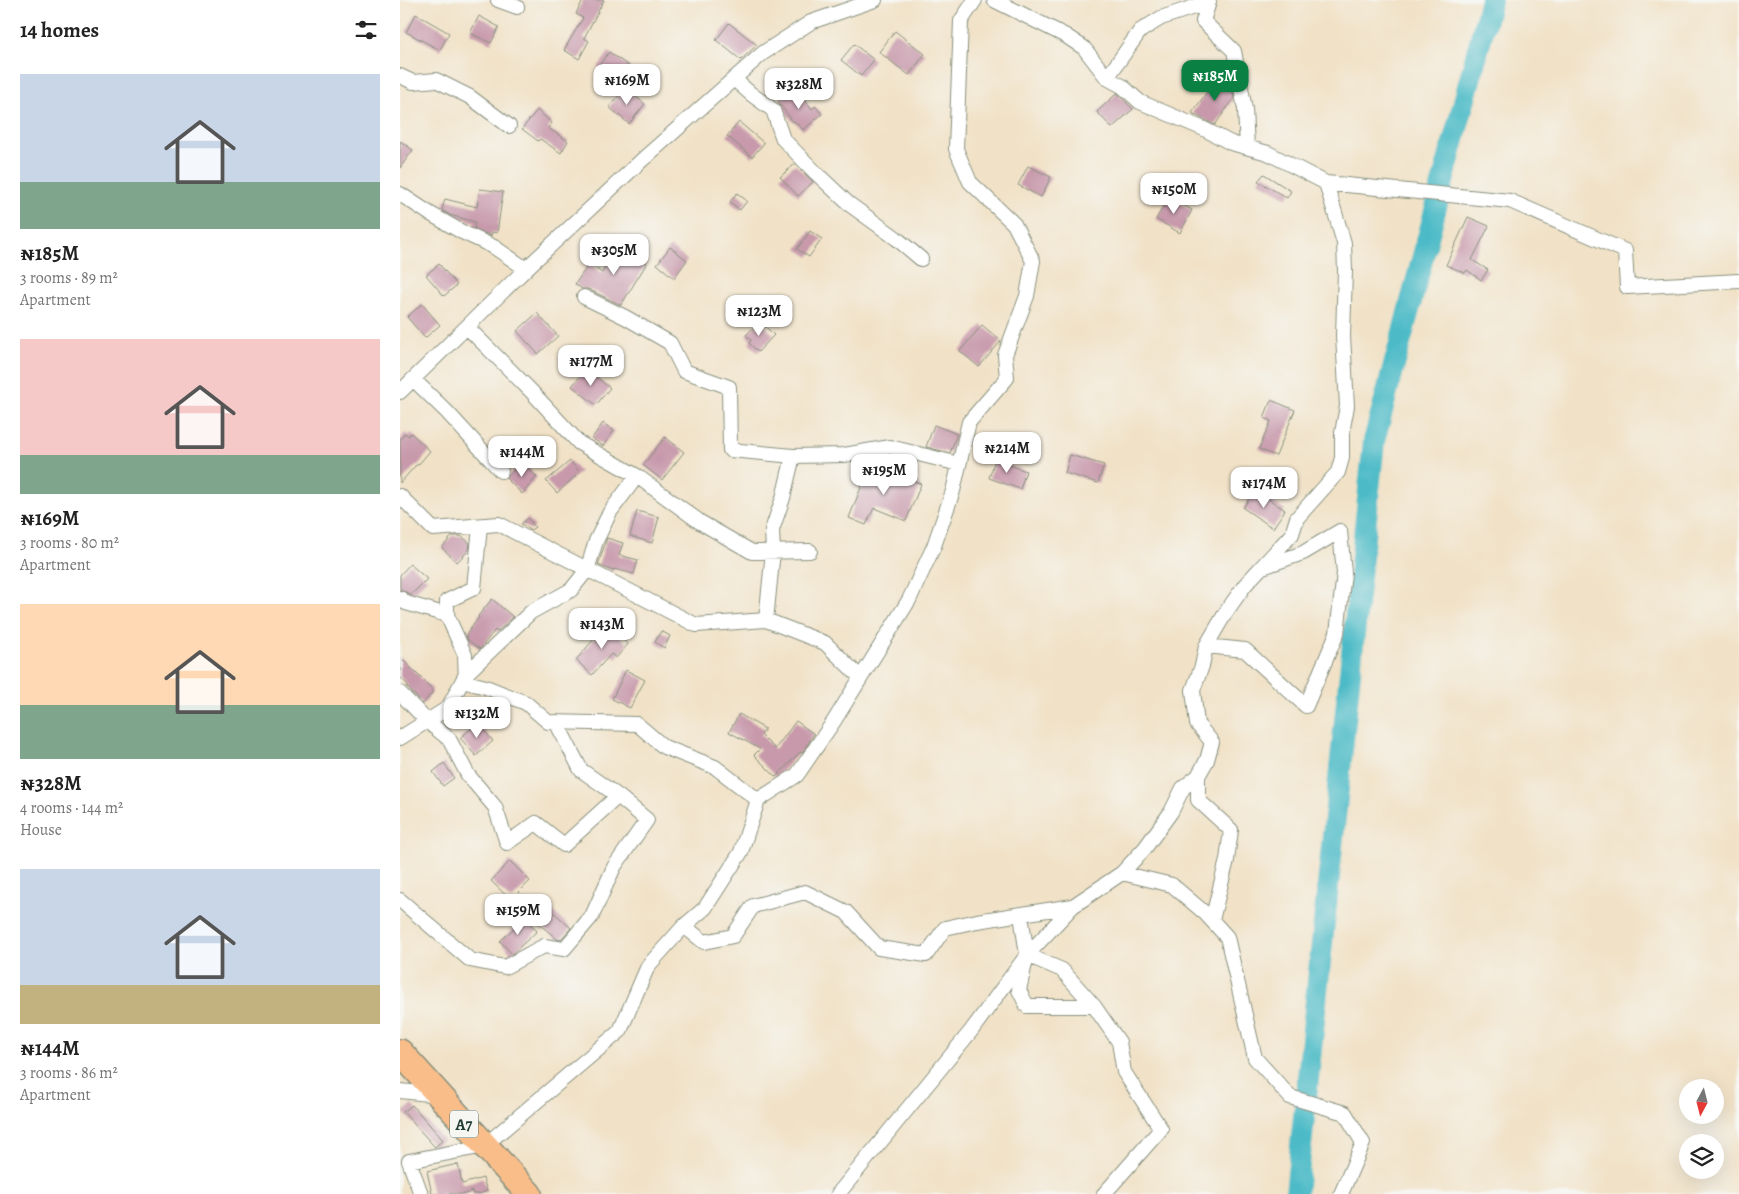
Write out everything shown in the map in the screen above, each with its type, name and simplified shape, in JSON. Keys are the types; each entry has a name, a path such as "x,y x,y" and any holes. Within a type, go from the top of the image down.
{"highway":[{"name":"A7","path":"400,1052 529,1194"}],"street":[{"path":"498,0 517,7"},
{"path":"400,392 526,269 642,160 763,53 811,22 875,0"},
{"path":"421,1194 405,1163 484,1146 620,1031 648,966 684,926 705,908 741,852 758,800 797,775 909,600 930,554 953,491 969,422 1007,378 1005,355 1027,296 1033,261 1014,224 970,182 956,149 961,21 975,0"},
{"path":"994,0 1066,36 1084,48 1107,78 1122,86 1140,102 1197,126 1231,143 1268,153 1326,183 1510,201 1625,251 1627,288 1739,281"},
{"path":"1107,78 1140,31 1161,18 1209,2 1203,21 1234,51 1244,109 1247,147"},
{"path":"400,76 413,82 436,80 470,97 509,126"},
{"path":"734,79 774,110 783,139 816,173 849,204 896,238 921,259"},
{"path":"838,1194 971,1031 1027,955 1073,906 1122,873 1155,834 1183,788 1198,776 1207,760 1212,742 1197,724 1193,690 1202,666 1206,646 1245,585 1292,534 1297,518 1310,501 1338,472 1342,458 1342,433 1347,406 1343,336 1344,243 1326,183"},
{"path":"400,194 462,232 494,247 526,269"},
{"path":"584,296 670,343 684,371 729,387 730,450 793,456 844,455 890,447 959,464"},
{"path":"467,326 579,443 637,476 700,522 752,552 810,551"},
{"path":"413,379 447,412 501,471"},
{"path":"766,620 774,551 772,530 783,498 793,456"},
{"path":"400,738 448,708 466,674 531,612 571,590 587,570 596,541 610,512 637,476"},
{"path":"400,496 432,529 499,524 696,625 766,620 825,644 860,677"},
{"path":"480,526 474,588 447,601 447,615 465,655 466,682 486,687 526,703 548,722 637,724 664,747 715,768 758,800"},
{"path":"1206,646 1245,650 1306,706 1337,633 1344,573 1340,531 1303,553 1262,567"},
{"path":"400,598 406,603 447,615"},
{"path":"400,693 427,721 450,739 468,775 496,807 507,843 536,823 564,845 618,796"},
{"path":"400,900 470,960 505,967 544,946 564,949 592,916 614,867 646,820 618,796 581,770 556,722"},
{"path":"1198,776 1198,800 1231,830 1227,860 1212,920"},
{"path":"1122,873 1172,885 1212,920 1227,937 1255,1058 1290,1098 1345,1113 1363,1143 1341,1194"},
{"path":"684,926 704,942 733,936 753,906 805,892 846,912 879,948 926,955 945,928 1073,906"},
{"path":"1021,915 1027,955 1019,990 1027,1006 1094,1006"},
{"path":"1027,955 1062,970 1094,1006 1119,1042 1124,1072 1162,1129 1104,1194"},
{"path":"400,1091 439,1095"}],"building":[{"path":"583,0 604,0 584,38 589,41 579,59 564,50 583,18 576,14"},
{"path":"416,14 449,33 440,50 406,32"},
{"path":"479,16 499,27 491,43 470,33"},
{"path":"729,23 757,45 741,60 716,40"},
{"path":"895,31 925,54 909,75 879,52"},
{"path":"854,44 874,60 861,76 841,60"},
{"path":"609,52 630,67 618,82 598,67"},
{"path":"1217,78 1232,88 1234,98 1215,125 1192,113"},
{"path":"625,88 645,104 629,124 609,107"},
{"path":"796,89 812,109 815,106 822,114 803,130 793,122 778,102"},
{"path":"1117,93 1133,109 1112,128 1097,112"},
{"path":"537,110 552,123 548,128 568,141 561,153 540,139 538,141 522,129"},
{"path":"739,122 764,143 752,157 727,136"},
{"path":"400,141 413,150 400,168"},
{"path":"795,164 813,182 798,196 780,177"},
{"path":"1028,166 1051,177 1041,197 1018,185"},
{"path":"1264,174 1291,191 1287,198 1258,181"},
{"path":"480,189 503,192 497,233 492,232 491,236 474,228 475,222 450,215 442,210 445,199 477,207"},
{"path":"737,193 747,201 740,210 730,202"},
{"path":"1169,197 1192,210 1180,233 1156,219"},
{"path":"1468,217 1489,226 1472,260 1488,270 1481,280 1467,270 1465,273 1446,265"},
{"path":"810,231 822,239 809,257 797,249"},
{"path":"617,246 647,263 621,305 588,289 582,289 575,284 589,264 602,273"},
{"path":"670,247 687,260 674,278 657,264"},
{"path":"439,264 457,285 444,296 426,275"},
{"path":"422,304 440,325 425,338 407,317"},
{"path":"537,313 558,336 538,354 517,331"},
{"path":"756,325 761,329 765,326 774,335 758,352 749,343 751,340 746,335"},
{"path":"982,325 1001,341 979,367 960,351"},
{"path":"586,369 610,388 596,405 572,386"},
{"path":"1271,400 1295,410 1276,456 1259,449 1271,421 1264,418"},
{"path":"603,423 614,431 603,446 592,438"},
{"path":"934,425 957,434 950,453 926,447"},
{"path":"405,433 409,436 411,433 430,451 400,483 400,440"},
{"path":"665,437 684,452 662,480 643,465"},
{"path":"1070,455 1104,465 1098,483 1065,473"},
{"path":"995,460 1026,471 1020,489 989,478"},
{"path":"570,461 580,472 557,493 546,481"},
{"path":"522,462 537,477 522,494 506,478"},
{"path":"869,467 900,479 901,476 921,484 906,521 874,508 866,525 849,518"},
{"path":"1255,490 1285,510 1273,528 1243,508"},
{"path":"637,511 659,517 652,543 630,536"},
{"path":"528,518 535,527 531,530 521,524"},
{"path":"452,536 461,536 470,543 469,550 457,562 442,548"},
{"path":"607,538 623,543 619,555 638,560 634,574 614,569 613,571 598,565"},
{"path":"410,564 427,579 411,595 400,589 400,575"},
{"path":"492,599 513,617 497,632 495,630 480,649 468,640 466,635"},
{"path":"606,625 628,644 616,658 611,654 592,675 576,660"},
{"path":"661,631 670,636 664,648 655,642"},
{"path":"400,657 432,689 432,693 423,704 400,677"},
{"path":"626,670 645,680 630,708 612,699"},
{"path":"739,714 765,729 761,735 775,749 796,721 814,734 802,753 800,752 776,777 754,755 760,749 729,732"},
{"path":"478,723 493,741 476,756 460,738"},
{"path":"444,763 454,778 443,786 433,772"},
{"path":"510,861 530,881 511,900 491,881"},
{"path":"549,908 571,928 560,940 537,922"},
{"path":"525,918 537,931 512,954 500,941"},
{"path":"412,1105 443,1140 435,1147 403,1112"},
{"path":"458,1164 462,1184 483,1178 487,1191 479,1194 473,1194 472,1191 465,1194 432,1194 427,1171"}],"waterway":[{"path":"1296,1194 1374,441 1491,0"}]}
